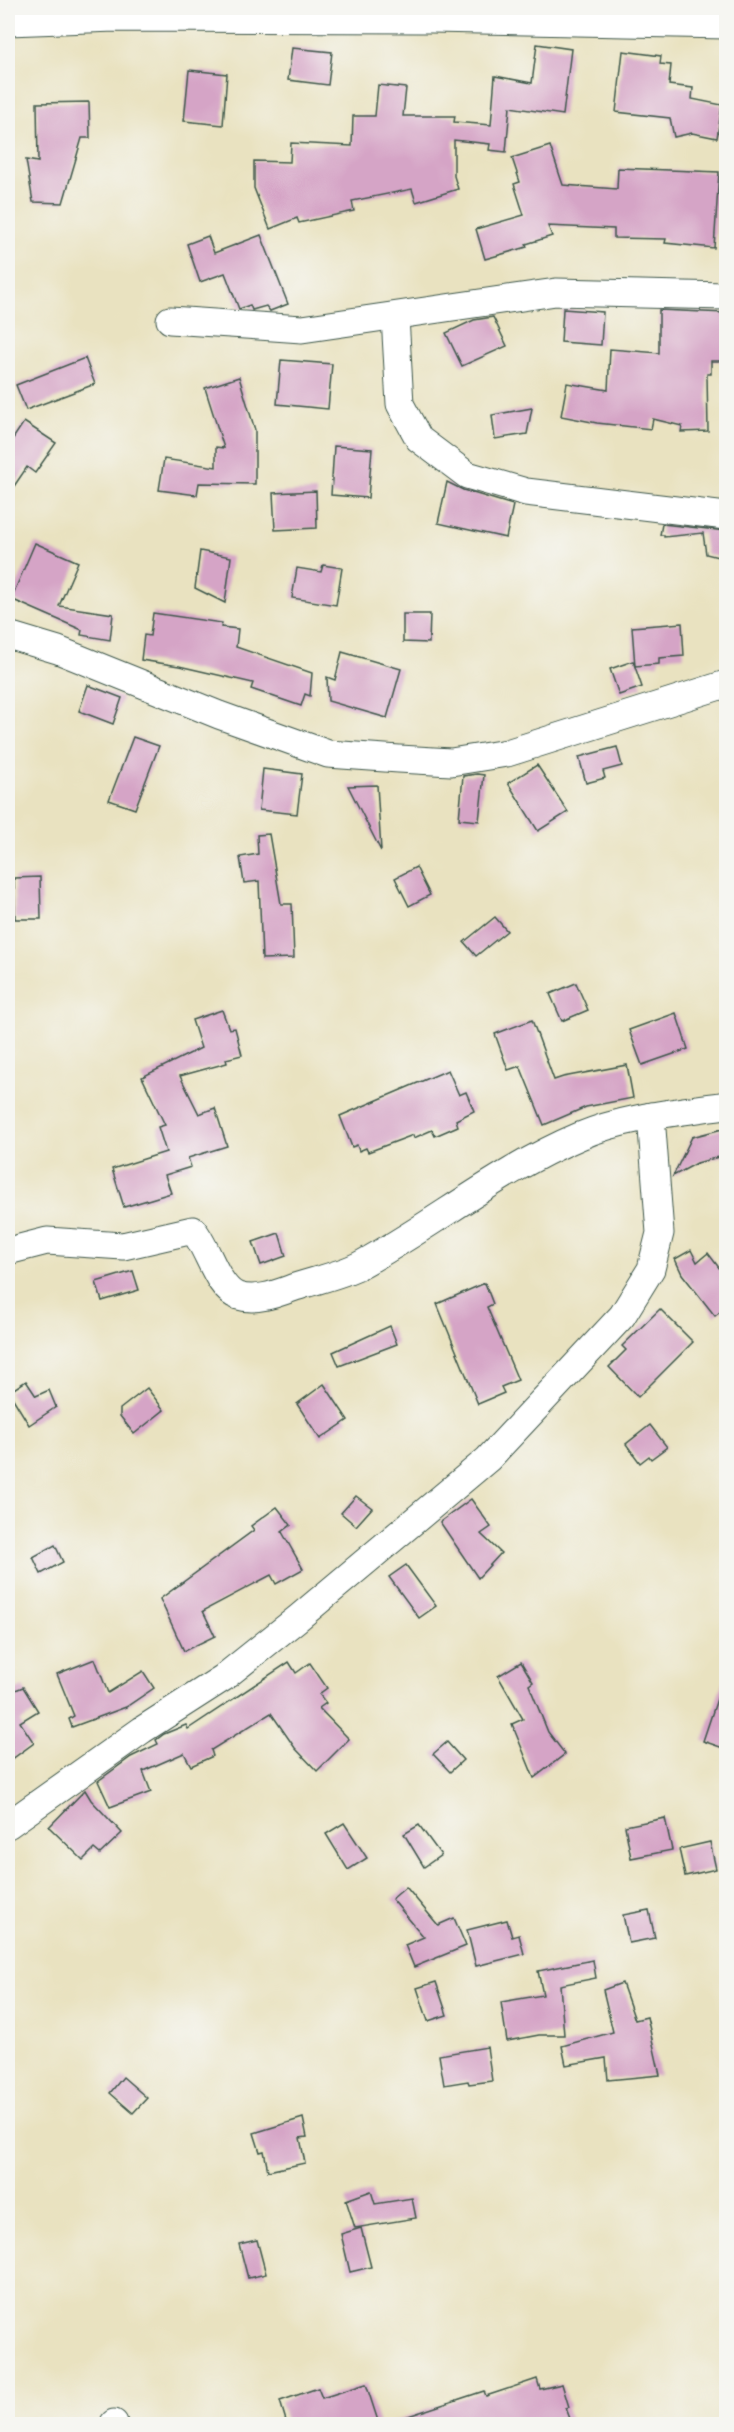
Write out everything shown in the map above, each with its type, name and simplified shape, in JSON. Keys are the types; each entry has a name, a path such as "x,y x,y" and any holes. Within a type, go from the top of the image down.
{"street":[{"path":"8,22 115,13 726,25"},
{"path":"170,320 302,329 556,292 726,296"},
{"path":"394,317 400,404 418,439 467,476 526,492 726,516"},
{"path":"8,635 58,650 219,715 328,754 399,759 451,762 507,753 726,684"},
{"path":"8,1251 47,1241 123,1246 193,1230 202,1240 221,1283 230,1292 239,1296 265,1297 358,1266 516,1168 581,1135 651,1116 726,1105"},
{"path":"8,1825 142,1730 223,1678 297,1619 488,1459 622,1316 651,1269 660,1233 651,1116"}],"building":[{"path":"537,44 571,49 563,115 510,107 506,152 489,150 490,144 454,140 454,176 458,189 416,202 412,189 352,201 354,211 299,223 297,218 270,229 254,188 254,161 290,162 291,143 352,146 353,116 375,116 378,85 406,88 403,116 455,116 454,122 491,125 495,76 532,83"},
{"path":"292,48 332,52 328,85 288,80"},
{"path":"623,51 661,56 660,64 671,65 669,85 693,88 692,99 722,105 717,138 692,133 674,137 670,118 616,112"},
{"path":"189,70 227,74 223,125 184,121"},
{"path":"89,102 90,138 82,138 63,203 33,202 26,160 38,162 37,103"},
{"path":"550,146 563,185 617,189 618,168 719,172 714,248 665,243 666,239 614,238 614,229 548,226 552,236 526,244 527,247 485,259 476,229 524,215 514,184 520,182 512,158"},
{"path":"261,235 288,304 270,311 266,306 252,310 250,305 239,309 225,273 200,282 187,244 208,236 214,253"},
{"path":"563,309 603,312 601,345 561,342"},
{"path":"659,310 726,313 726,361 711,361 711,374 707,374 708,431 681,432 682,426 653,419 651,429 561,416 567,383 608,390 610,349 659,353"},
{"path":"493,317 507,346 462,366 446,333 474,320"},
{"path":"85,358 95,384 26,410 16,385"},
{"path":"281,360 332,364 328,409 277,404"},
{"path":"239,377 255,430 255,484 199,483 197,495 159,490 164,459 216,467 216,447 224,448 205,388"},
{"path":"532,408 527,434 495,439 492,415"},
{"path":"24,422 56,443 35,473 27,467 8,495 8,446"},
{"path":"334,446 372,449 368,498 331,495"},
{"path":"447,482 463,490 513,505 506,538 438,523"},
{"path":"316,491 317,528 275,530 273,493"},
{"path":"662,524 726,531 726,559 706,554 703,533 664,537 660,535"},
{"path":"35,543 78,562 59,606 113,614 110,640 81,635 82,630 11,599"},
{"path":"200,551 231,557 225,603 195,588"},
{"path":"323,565 342,568 336,605 292,598 297,568 321,572"},
{"path":"153,613 222,623 221,627 238,629 236,647 312,673 310,696 305,694 301,706 251,689 253,683 141,660 144,635 150,636"},
{"path":"403,614 430,614 429,643 403,642"},
{"path":"682,623 684,656 659,658 659,664 635,666 632,627"},
{"path":"342,652 401,669 387,718 328,701 327,677 335,680"},
{"path":"633,661 642,687 619,695 610,669"},
{"path":"88,685 122,698 113,724 79,711"},
{"path":"133,737 159,746 135,809 109,800"},
{"path":"617,747 622,766 603,771 605,778 586,783 579,757"},
{"path":"537,765 568,812 538,831 508,783"},
{"path":"263,769 302,774 297,814 259,810"},
{"path":"484,775 479,821 459,819 463,776"},
{"path":"377,785 381,851 348,786"},
{"path":"269,834 281,904 292,904 294,958 262,959 259,881 244,883 240,857 258,854 257,835"},
{"path":"416,867 430,895 409,906 395,878"},
{"path":"40,877 41,919 15,919 14,878"},
{"path":"495,917 507,931 476,956 464,942"},
{"path":"576,983 588,1010 562,1021 550,994"},
{"path":"222,1010 229,1029 235,1028 242,1055 226,1059 227,1063 180,1076 199,1114 215,1108 227,1146 188,1158 191,1167 165,1175 171,1193 124,1207 112,1169 166,1152 158,1127 165,1125 142,1077 201,1048 192,1020"},
{"path":"676,1013 688,1049 642,1065 629,1030"},
{"path":"532,1020 554,1080 627,1065 633,1098 586,1107 544,1125 520,1066 508,1070 495,1034"},
{"path":"448,1070 459,1095 466,1092 474,1111 456,1120 458,1126 435,1136 432,1130 414,1138 413,1135 368,1152 366,1148 359,1151 357,1145 352,1147 340,1116"},
{"path":"726,1128 726,1155 697,1163 673,1176 692,1137"},
{"path":"279,1233 286,1256 261,1265 253,1242"},
{"path":"691,1250 697,1262 708,1253 726,1277 726,1307 715,1316 682,1274 675,1259"},
{"path":"133,1271 139,1290 102,1301 96,1282"},
{"path":"485,1283 493,1304 487,1307 518,1380 501,1387 504,1393 478,1404 437,1304"},
{"path":"660,1309 693,1342 638,1397 609,1367 626,1350 622,1346"},
{"path":"390,1326 397,1344 339,1366 333,1352"},
{"path":"26,1381 36,1396 49,1390 56,1407 29,1425 9,1392"},
{"path":"324,1384 348,1420 320,1439 297,1404"},
{"path":"147,1388 164,1410 134,1434 120,1416 120,1409"},
{"path":"650,1425 667,1447 651,1459 649,1456 640,1463 626,1444"},
{"path":"356,1496 372,1508 356,1526 341,1513"},
{"path":"471,1499 491,1527 481,1534 501,1553 478,1578 440,1522"},
{"path":"277,1507 291,1525 282,1532 303,1569 276,1584 271,1575 203,1611 215,1636 184,1651 160,1599 254,1530 251,1526"},
{"path":"55,1545 63,1562 41,1574 33,1557"},
{"path":"406,1565 436,1606 419,1618 389,1577"},
{"path":"95,1659 108,1693 143,1671 154,1688 126,1707 72,1727 69,1719 74,1716 57,1674"},
{"path":"289,1662 296,1673 310,1663 327,1688 319,1694 326,1703 319,1708 349,1739 317,1771 295,1748 271,1713 211,1750 213,1756 191,1766 184,1753 143,1771 151,1792 110,1807 98,1781 131,1757 158,1744 156,1740 164,1734 186,1725 188,1729"},
{"path":"521,1662 533,1682 529,1685 548,1732 565,1754 534,1778 512,1724 523,1719 498,1676"},
{"path":"723,1681 726,1682 726,1749 703,1741"},
{"path":"23,1687 38,1711 20,1722 34,1743 8,1762 8,1693"},
{"path":"447,1742 463,1760 450,1772 433,1754"},
{"path":"85,1790 91,1800 122,1833 100,1854 94,1849 83,1860 49,1827"},
{"path":"665,1818 672,1850 631,1858 625,1826"},
{"path":"344,1823 367,1858 348,1870 326,1834"},
{"path":"419,1825 441,1855 424,1867 404,1834"},
{"path":"710,1842 716,1869 685,1876 679,1849"},
{"path":"406,1887 438,1925 454,1918 466,1946 414,1967 405,1945 424,1937 392,1899"},
{"path":"649,1910 655,1938 629,1943 623,1915"},
{"path":"507,1920 512,1937 519,1935 524,1954 476,1966 467,1930"},
{"path":"593,1960 596,1978 560,1985 564,2035 539,2035 507,2041 501,2002 543,1995 538,1971"},
{"path":"436,1982 447,2015 428,2021 417,1988"},
{"path":"622,1983 635,2020 647,2017 660,2075 608,2080 606,2058 566,2065 562,2046 613,2032 603,1990"},
{"path":"487,2047 492,2081 469,2084 468,2081 444,2085 439,2055"},
{"path":"123,2077 147,2098 133,2113 110,2093"},
{"path":"303,2118 307,2137 300,2138 305,2163 268,2171 264,2151 260,2152 254,2133"},
{"path":"371,2191 375,2204 412,2198 416,2218 355,2228 346,2200"},
{"path":"361,2228 371,2267 350,2272 341,2234"},
{"path":"257,2240 266,2274 248,2278 239,2244"},
{"path":"537,2379 540,2389 562,2384 569,2407 566,2408 572,2424 393,2424 393,2421 484,2391 486,2396"},
{"path":"366,2384 379,2424 287,2424 280,2401 318,2388 322,2398"}]}
